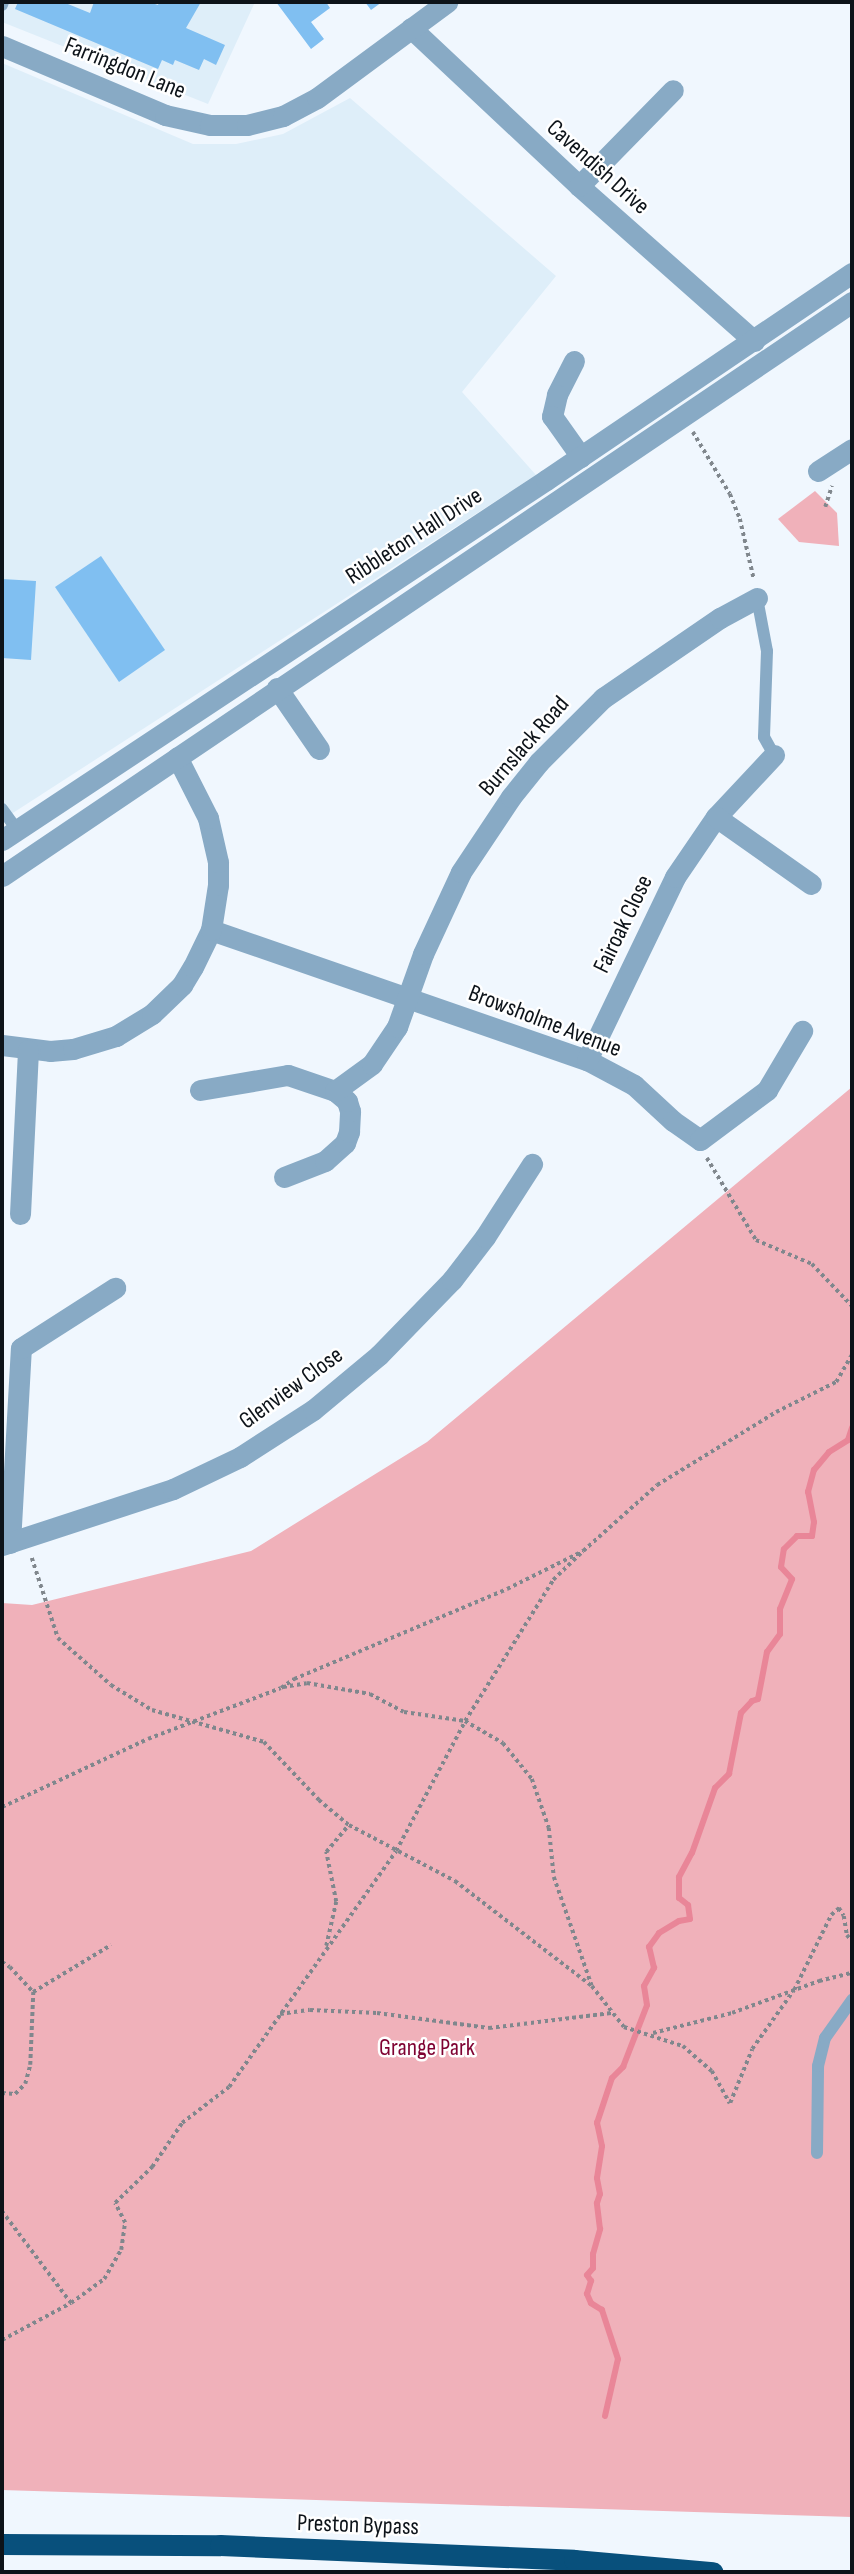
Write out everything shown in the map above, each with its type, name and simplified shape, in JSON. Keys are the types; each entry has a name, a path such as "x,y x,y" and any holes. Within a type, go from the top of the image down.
{"highway":[{"name":"Preston Bypass","path":"2,2544 247,2546 574,2560 712,2572"}],"street":[{"name":"Farringdon Lane","path":"2,46 165,115 229,126 265,121 301,108 447,2"},
{"name":"Cavendish Drive","path":"411,28 579,186 754,341 767,359"},
{"path":"579,186 673,90"},
{"name":"Ribbleton Hall Drive","path":"9,835 581,457 852,273"},
{"name":"Ribbleton Hall Drive","path":"2,876 852,302"},
{"path":"574,360 557,395 552,416 581,457"},
{"path":"818,471 852,449"},
{"path":"546,480 559,499"},
{"name":"Burnslack Road","path":"335,1091 372,1064 397,1027 423,954 461,872 498,815 539,762 603,698 720,618 757,598"},
{"path":"277,688 319,749"},
{"path":"2,1045 28,1050 61,1050 94,1044 135,1026 168,1000 182,985 211,930 218,885 215,840 200,798 162,734"},
{"name":"Fairoak Close","path":"587,1060 675,877 716,817 774,755"},
{"path":"716,817 811,884"},
{"path":"9,835 34,855"},
{"name":"Browsholme Avenue","path":"211,930 587,1060 634,1085 673,1121 700,1140"},
{"path":"700,1140 767,1090 802,1031"},
{"path":"20,1214 28,1050"},
{"path":"200,1090 288,1075 335,1091 346,1101 350,1111 349,1132 345,1143 325,1161 284,1177"},
{"name":"Glenview Close","path":"13,1542 173,1489 240,1457 313,1410 379,1355 452,1280 485,1237 532,1164"},
{"path":"13,1542 21,1348 115,1289"}],"lane":[{"path":"757,598 767,651 764,737 774,755"},
{"path":"2,809 9,835"},
{"path":"817,2153 818,2066 825,2038 852,2000"}],"path":[{"path":"683,415 730,494 740,519 757,598"},
{"path":"700,1140 710,1165 757,1240 811,1264 852,1306"},
{"path":"2,2340 71,2303 104,2279 121,2250 125,2223 115,2203 152,2167 183,2123 229,2087 396,1851 465,1721 553,1580 657,1485 776,1412 836,1382 852,1354"},
{"path":"13,1542 42,1594 58,1638 111,1685 152,1710 264,1742 319,1800 349,1825 455,1881 592,1986"},
{"path":"281,1688 294,1679 507,1589 583,1551"},
{"path":"2,1807 190,1721 281,1688 307,1683 370,1694 404,1712 465,1721 503,1743 532,1779 549,1828 554,1877 592,1986 611,2014 624,2026 683,2046 712,2071 730,2103 752,2049 794,1990 831,1915 839,1908 844,1916 847,1935 852,1941"},
{"path":"325,1950 336,1902 326,1852 349,1825"},
{"path":"33,1992 111,1945"},
{"path":"2,1962 33,1992 30,2064 25,2084 15,2094 2,2093"},
{"path":"651,2034 732,2013 794,1990 852,1973"},
{"path":"279,2014 310,2010 377,2013 489,2028 611,2014"},
{"path":"2,2211 71,2303"}],"shaded area":[{"path":"2,2 255,2 208,104 2,22"},
{"path":"2,63 193,144 236,144 283,134 350,98 556,276 462,392 536,475 2,820"}],"green space":[{"path":"815,491 837,513 839,546 799,542 778,519"},
{"name":"Grange Park","path":"852,1087 852,2517 2,2490 2,1603 32,1605 251,1551 427,1442"}],"building":[{"path":"18,2 63,2 90,13 94,2 149,2 158,5 159,2 201,2 186,28 225,45 216,65 204,59 199,70 175,60 173,65 162,60 158,69 15,9"},
{"path":"276,2 326,2 330,8 311,22 324,39 311,49"},
{"path":"365,2 382,2 371,10"},
{"path":"101,556 165,650 119,682 55,587"},
{"path":"2,579 36,581 31,660 2,658"}],"waterway":[{"path":"605,2416 618,2359 602,2310 591,2303 587,2294 591,2281 587,2275 593,2268 593,2254 600,2229 597,2178 602,2146 597,2123 612,2078 623,2067 647,2005 644,1986 654,1968 649,1947 659,1933 679,1921 690,1919 688,1905 679,1898 679,1877 692,1853 715,1788 729,1774 741,1713 752,1701 758,1699 767,1652 780,1634 780,1609 792,1579 781,1567 784,1549 797,1536 812,1536 814,1522 808,1492 814,1470 829,1452 848,1440 852,1428"}]}
